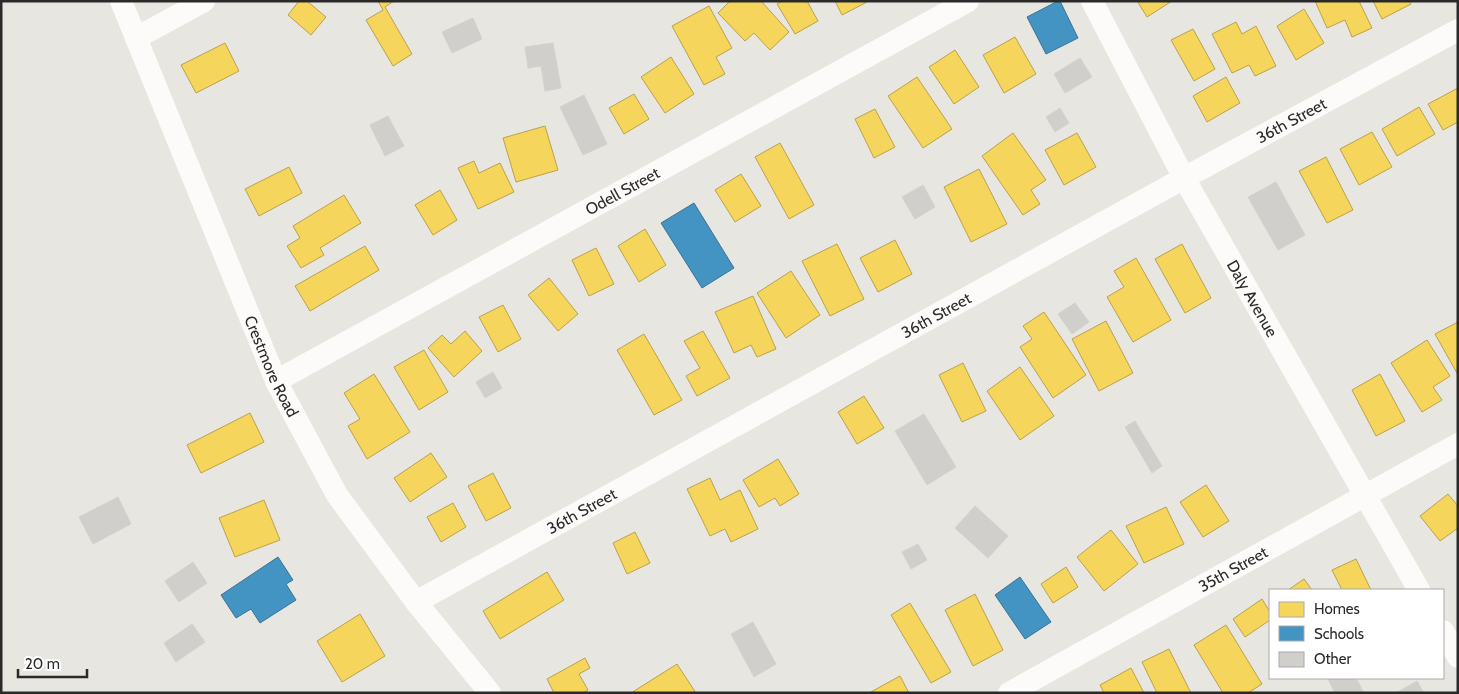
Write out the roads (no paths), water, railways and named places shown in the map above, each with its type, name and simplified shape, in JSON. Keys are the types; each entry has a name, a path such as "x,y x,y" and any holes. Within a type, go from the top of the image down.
{"street":[{"name":"Crestmore Road","path":"120,1 276,381 337,495 416,602 490,693"},
{"path":"136,38 204,1"},
{"name":"Odell Street","path":"276,381 968,1"},
{"name":"Daly Avenue","path":"1092,1 1184,178 1419,589"},
{"name":"36th Street","path":"416,602 1184,178 1458,30"},
{"name":"35th Street","path":"1009,693 1458,444"},
{"path":"1444,633 1458,657"}]}
